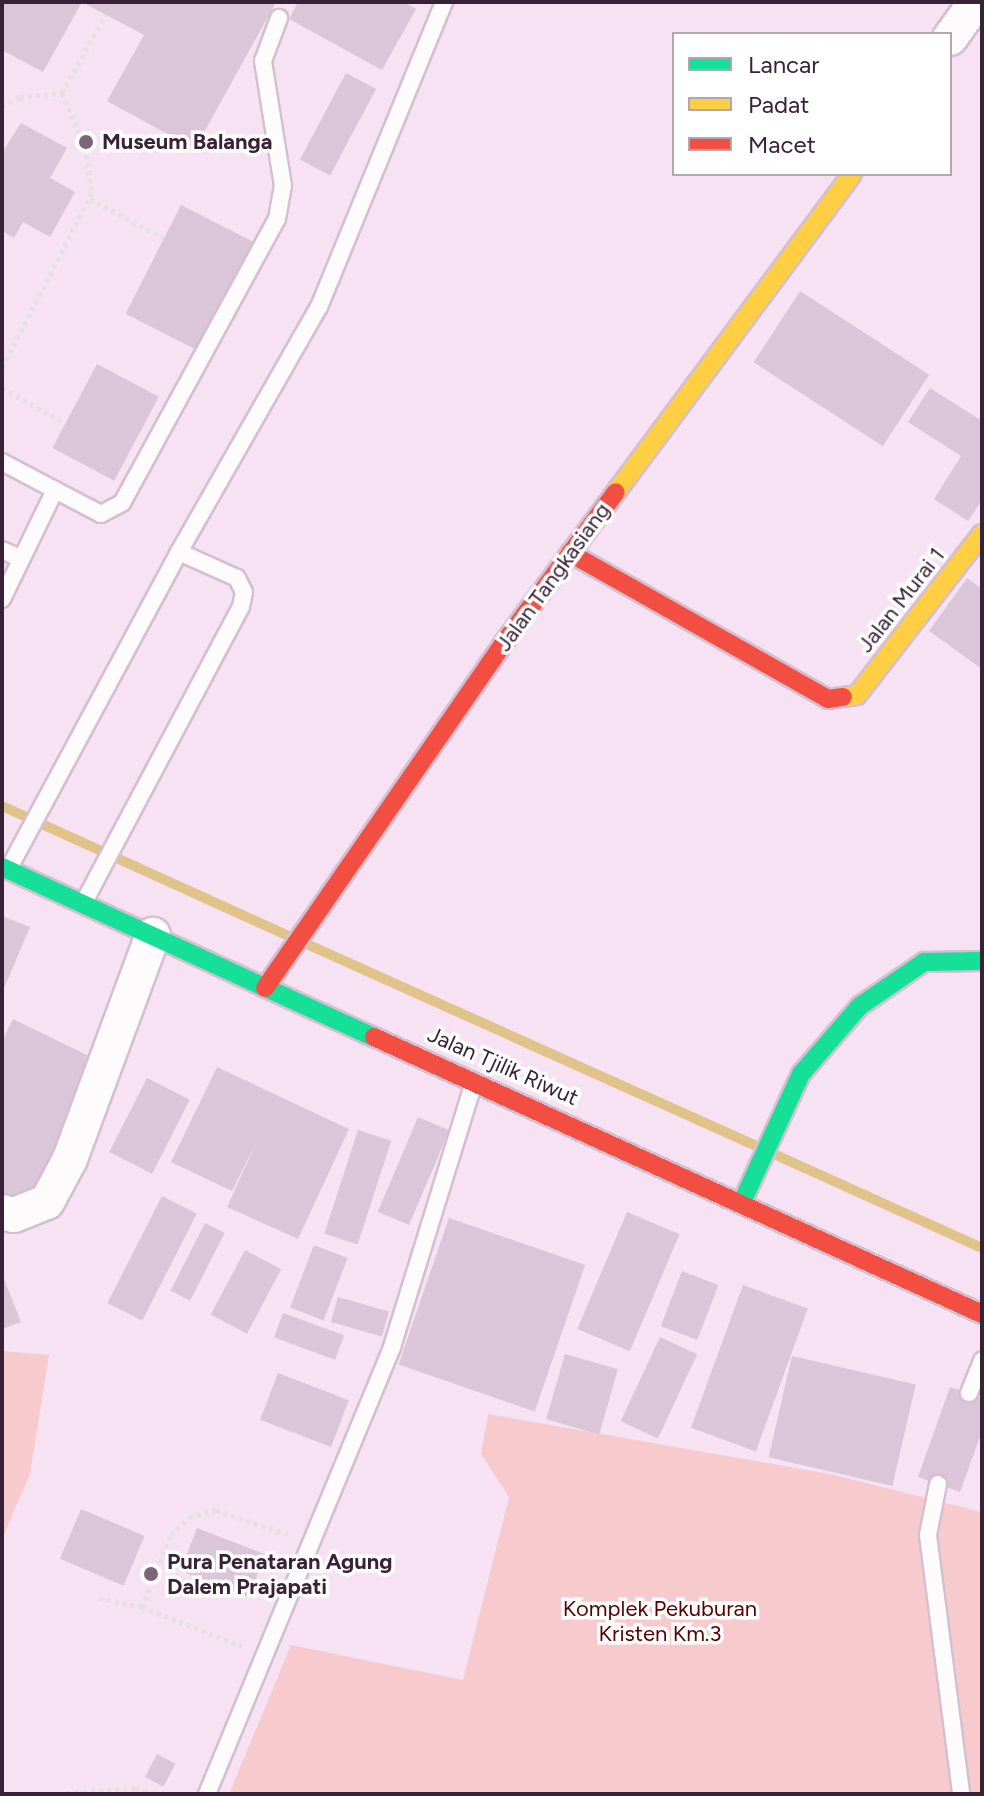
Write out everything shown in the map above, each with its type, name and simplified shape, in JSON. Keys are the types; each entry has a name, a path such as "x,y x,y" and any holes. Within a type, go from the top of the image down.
{"main road":[{"name":"Jalan Tangkasiang","path":"265,988 570,553 851,176"},
{"name":"Jalan Murai 1","path":"570,553 828,699 857,695 982,534"},
{"name":"Jalan Tjilik Riwut","path":"5,868 265,988 743,1200 982,1314"},
{"path":"743,1200 801,1074 860,1006 924,962 982,961"}],"street":[{"path":"952,35 976,2"},
{"path":"2,1212 14,1215 47,1202 70,1159 153,935"}],"lane":[{"path":"5,868 179,552 319,307 444,2"},
{"path":"2,462 101,514 122,503 277,219 283,186 263,61 279,18"},
{"path":"2,599 55,490"},
{"path":"2,550 21,559"},
{"path":"84,902 241,607 244,592 237,578 179,552"},
{"path":"207,1794 392,1347 475,1080"},
{"path":"969,1393 982,1360"},
{"path":"938,1484 928,1535 961,1794"}],"path":[{"path":"62,93 106,15"},
{"path":"2,106 20,97 62,93"},
{"path":"2,368 90,199 85,147 62,93"},
{"path":"90,199 164,238"},
{"path":"2,388 65,423"},
{"path":"142,1607 171,1535 189,1517 216,1510 312,1544"},
{"path":"99,1598 142,1607 266,1652"},
{"path":"59,1794 135,1788 158,1794"}],"green space":[{"path":"2,1351 49,1355 30,1474 2,1539"},
{"name":"Komplek Pekuburan Kristen Km.3","path":"488,1414 830,1474 982,1512 982,1794 229,1794 291,1645 463,1680 509,1497 481,1454"}],"building":[{"path":"2,2 82,2 43,72 2,50"},
{"path":"82,2 276,2 195,149 107,101 144,35"},
{"path":"298,2 404,2 416,9 382,70 289,19"},
{"path":"346,73 376,89 330,175 300,160"},
{"path":"21,123 67,148 50,178 75,192 50,237 23,222 14,238 2,231 2,153"},
{"path":"181,205 254,242 199,351 126,314"},
{"path":"800,291 929,375 883,446 754,362"},
{"path":"97,364 159,397 114,481 52,448"},
{"path":"930,388 982,421 982,500 968,521 934,499 961,456 908,422"},
{"path":"967,578 982,589 982,669 929,631"},
{"path":"2,916 30,927 2,993"},
{"path":"13,1019 97,1060 24,1209 2,1199 2,1041"},
{"path":"217,1067 349,1129 298,1239 227,1207 256,1143 232,1191 171,1162"},
{"path":"147,1078 190,1100 152,1174 109,1152"},
{"path":"418,1117 449,1130 409,1225 378,1212"},
{"path":"358,1130 391,1141 358,1244 324,1234"},
{"path":"162,1196 197,1214 142,1321 108,1303"},
{"path":"627,1212 679,1234 630,1351 577,1329"},
{"path":"449,1218 585,1265 535,1411 399,1365"},
{"path":"205,1223 225,1233 190,1301 170,1291"},
{"path":"314,1245 348,1258 324,1320 290,1308"},
{"path":"245,1250 281,1269 247,1334 211,1314"},
{"path":"682,1271 718,1285 697,1340 661,1326"},
{"path":"2,1274 21,1322 2,1329"},
{"path":"743,1285 808,1309 756,1451 691,1428"},
{"path":"338,1297 389,1312 382,1337 331,1322"},
{"path":"283,1313 344,1335 335,1360 274,1337"},
{"path":"660,1337 697,1354 658,1439 621,1421"},
{"path":"565,1354 618,1369 599,1435 546,1419"},
{"path":"792,1356 916,1385 892,1486 769,1457"},
{"path":"278,1373 349,1400 331,1447 260,1420"},
{"path":"950,1387 982,1398 982,1431 960,1492 918,1477"},
{"path":"81,1509 145,1536 123,1586 60,1559"},
{"path":"197,1528 265,1554 249,1597 181,1571"},
{"path":"157,1754 176,1764 163,1787 145,1777"}],"waterway":[{"path":"2,806 287,935"},
{"path":"309,945 758,1147"},
{"path":"776,1155 982,1248"}],"traffic: fast":[{"path":"2,867 374,1037"},
{"path":"743,1200 801,1074 860,1006 924,962 982,961"}],"traffic: slow":[{"path":"616,492 851,176"},
{"path":"843,697 857,695 982,534"}],"traffic: jam":[{"path":"265,988 503,644 616,492"},
{"path":"570,553 828,699 843,697"},
{"path":"374,1037 982,1314"}],"place":[{"name":"Museum Balanga","path":"86,142"},
{"name":"Pura Penataran Agung Dalem Prajapati","path":"151,1574"}]}
